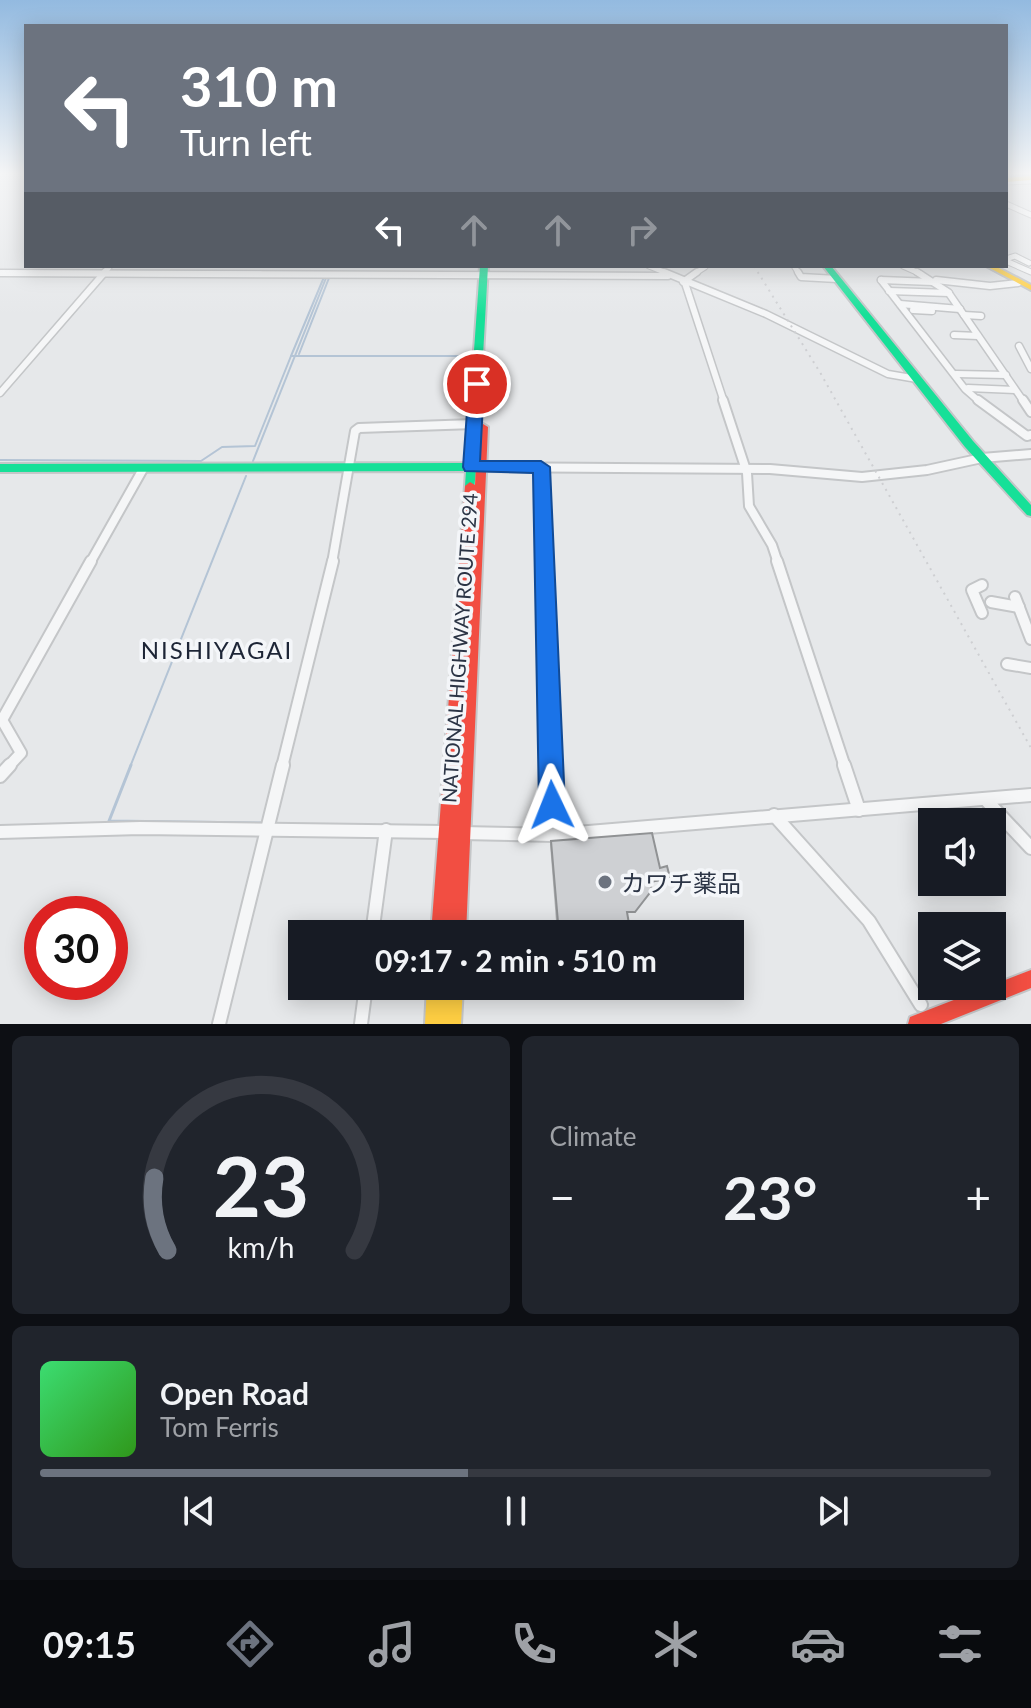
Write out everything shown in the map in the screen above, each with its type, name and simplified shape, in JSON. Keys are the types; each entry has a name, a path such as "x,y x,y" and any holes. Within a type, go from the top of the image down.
{"main road":[{"path":"829,268 982,458 1031,512"},
{"path":"994,268 1031,288"},
{"name":"NATIONAL HIGHWAY ROUTE 294","path":"441,920 476,467 474,424 487,271"},
{"name":"NATIONAL HIGHWAY ROUTE 294","path":"458,920 487,271"},
{"path":"0,468 476,467"},
{"path":"917,1024 1031,979"},
{"path":"434,1024 435,1000"},
{"path":"452,1024 453,1000"}],"street":[{"path":"1008,259 1015,256 1029,263"},
{"path":"1008,261 1031,272"},
{"path":"0,393 108,268"},
{"path":"534,268 534,275"},
{"path":"653,268 766,314 888,374 917,379"},
{"path":"688,268 698,272"},
{"path":"684,283 704,268"},
{"path":"795,268 801,277 837,279"},
{"path":"907,268 934,280 949,293 1031,412"},
{"path":"0,273 487,271 534,275 668,276"},
{"path":"1018,283 978,285 934,280 881,280 965,389 991,411 1027,436 1031,435"},
{"path":"684,283 746,468 749,506 772,545 859,810"},
{"path":"889,291 949,293"},
{"path":"900,304 981,316"},
{"path":"913,310 960,313"},
{"path":"954,335 978,336"},
{"path":"1019,346 1031,369"},
{"path":"956,374 1006,375"},
{"path":"968,388 1015,390"},
{"path":"219,1024 343,515 347,467 355,431 359,428 474,424"},
{"path":"476,467 746,468 870,477 982,458 1031,454"},
{"path":"541,467 553,835"},
{"path":"0,776 21,753 2,720 143,469"},
{"path":"982,585 972,590 982,613"},
{"path":"991,602 1017,602 1031,639"},
{"path":"1007,664 1031,668"},
{"path":"0,832 269,828 553,835 1031,795"},
{"path":"985,799 1031,848"},
{"path":"774,815 869,921 921,1005"},
{"path":"374,920 386,830"},
{"path":"361,1024 364,1000"}],"building":[{"name":"カワチ薬品","path":"652,833 660,868 667,866 670,878 650,882 652,890 635,912 627,912 628,920 558,920 551,841"}],"waterway":[{"path":"291,356 324,277"},
{"path":"295,356 326,278"},
{"path":"299,354 329,278"},
{"path":"0,460 201,461 222,447 255,446 291,356"},
{"path":"253,461 295,356"},
{"path":"295,356 468,356"},
{"path":"130,767 246,476"},
{"path":"131,765 109,821 261,823"}],"railway":[{"path":"755,268 821,374 1031,748"}],"traffic: fast":[{"path":"470,486 484,268"},
{"path":"829,268 969,444 1031,512"},
{"path":"0,468 477,467"}],"traffic: slow":[{"path":"994,268 1031,288"},
{"path":"434,1024 435,1000"},
{"path":"452,1024 453,1000"}],"traffic: jam":[{"path":"458,920 483,427"},
{"path":"441,920 470,486"},
{"path":"917,1024 1031,979"}],"place":[{"name":"カワチ薬品","path":"605,882"}],"district":[{"name":"NISHIYAGAI","path":"217,649"}],"route":[{"path":"477,384 471,467 541,467 552,805"}]}
